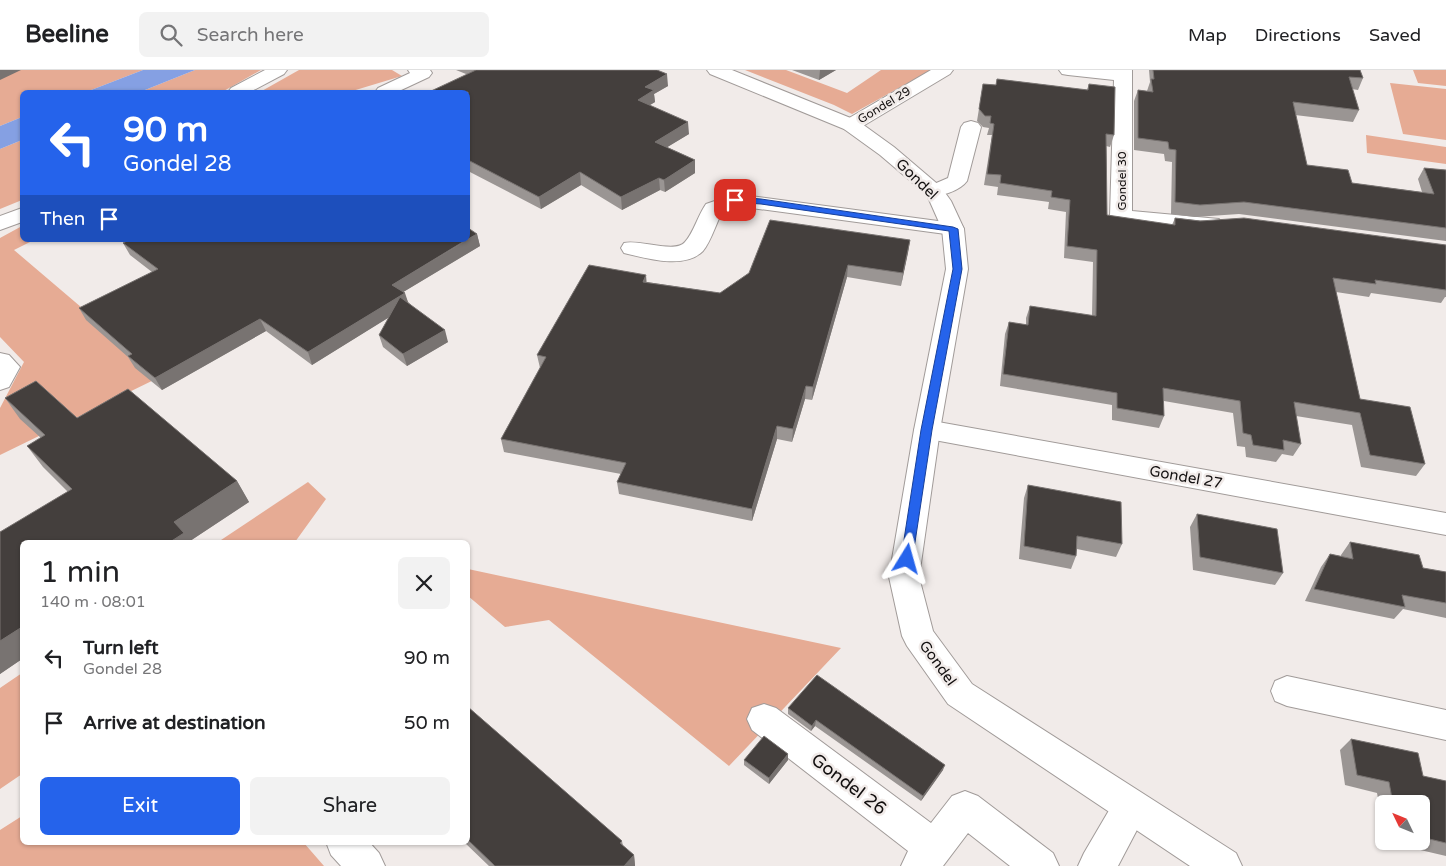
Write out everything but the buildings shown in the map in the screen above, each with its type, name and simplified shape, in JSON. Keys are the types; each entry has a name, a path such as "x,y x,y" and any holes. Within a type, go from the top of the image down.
{"street":[{"path":"241,90 278,70"},
{"path":"388,90 423,73 417,70"},
{"name":"Gondel","path":"716,70 851,125 887,151 934,191 953,229 957,269 927,430 904,578 918,636 960,694 1223,866"},
{"name":"Gondel 29","path":"851,125 944,70"},
{"path":"1068,70 1123,73"},
{"name":"Gondel 30","path":"1123,73 1121,216 1195,225 1230,222"},
{"path":"934,191 957,181 971,127"},
{"path":"632,248 678,255 694,247 713,208 735,200 953,229"},
{"path":"0,224 20,215"},
{"path":"0,361 7,367 0,381"},
{"name":"Gondel 27","path":"927,430 1446,524"},
{"path":"1287,691 1446,726"},
{"name":"Gondel 26","path":"764,719 927,857 965,808 1040,866"},
{"path":"1097,866 1132,807"},
{"path":"347,845 366,866"}],"shaded area":[{"path":"0,70 143,70 91,90 20,90 20,118 0,126"},
{"path":"195,70 261,70 226,90 145,90"},
{"path":"299,70 392,70 402,76 356,90 264,90"},
{"path":"745,70 786,70 847,93 881,70 931,70 852,114"},
{"path":"1413,70 1446,70 1446,86 1418,83"},
{"path":"1390,83 1446,89 1446,140 1403,134"},
{"path":"1366,135 1446,147 1446,164 1367,153"},
{"path":"20,141 20,201 0,209 0,149"},
{"path":"20,227 20,242 30,242 14,250 162,376 0,455 0,408 24,362 0,337 0,238"},
{"path":"308,482 326,499 296,540 221,540"},
{"path":"470,569 841,648 729,766 549,620 505,627 470,598"},
{"path":"20,674 20,775 0,789 0,688"},
{"path":"20,817 20,845 306,845 324,866 0,866 0,830"}],"water":[{"path":"143,70 195,70 145,90 91,90"},
{"path":"20,118 20,141 0,149 0,126"}],"route":[{"path":"735,200 953,229 957,269 927,430 907,559"}]}
